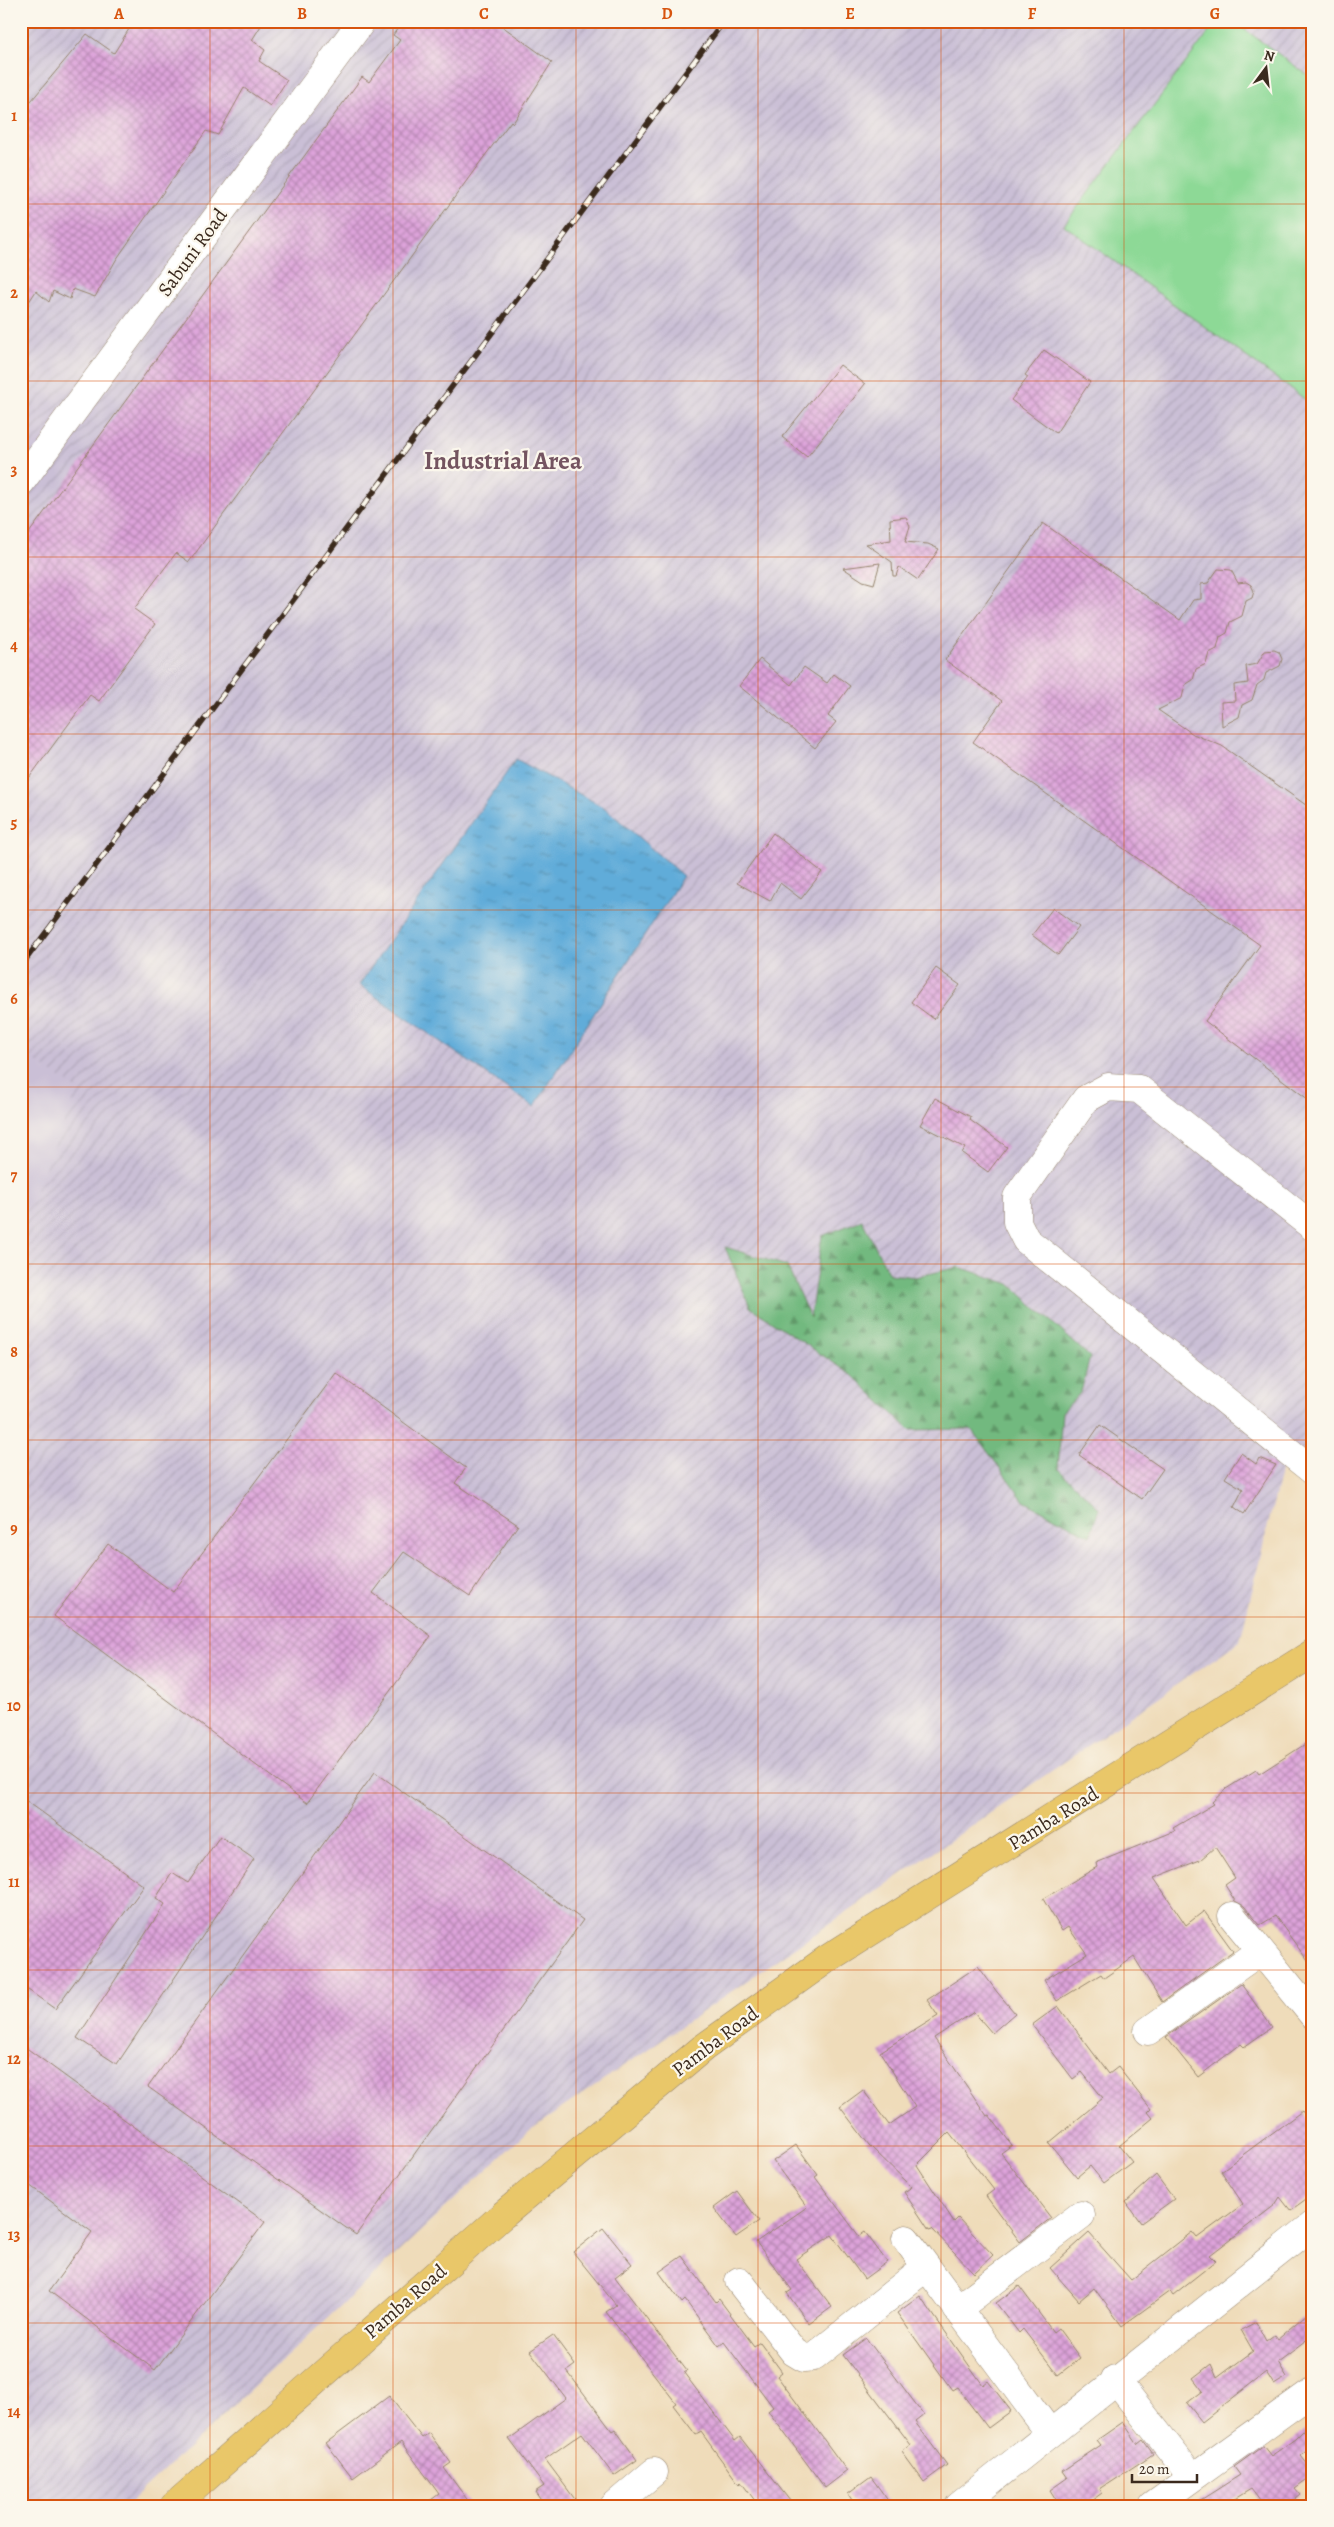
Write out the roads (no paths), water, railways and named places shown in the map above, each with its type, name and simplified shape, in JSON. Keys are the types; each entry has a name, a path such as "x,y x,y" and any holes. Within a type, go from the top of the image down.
{"main road":[{"name":"Pamba Road","path":"174,2506 503,2215 702,2048 827,1959 1313,1653"}],"street":[{"name":"Sabuni Road","path":"21,482 362,21"},
{"path":"1313,1228 1140,1089 1108,1087 1086,1099 1017,1196 1017,1222 1026,1240 1313,1471"},
{"path":"1232,1916 1313,2015"},
{"path":"1148,2031 1260,1951"},
{"path":"957,2309 1081,2215"},
{"path":"959,2506 1049,2432 1313,2225"},
{"path":"906,2239 1049,2432"},
{"path":"739,2281 794,2352 804,2358 814,2357 926,2267"},
{"path":"1116,2380 1192,2477"},
{"path":"1153,2506 1313,2391"},
{"path":"614,2506 654,2472"}],"water":[{"path":"516,759 605,808 683,876 534,1107 359,985"}],"railway":[{"path":"21,966 724,21"}],"district":[{"name":"Industrial Area","path":"503,460"}]}
